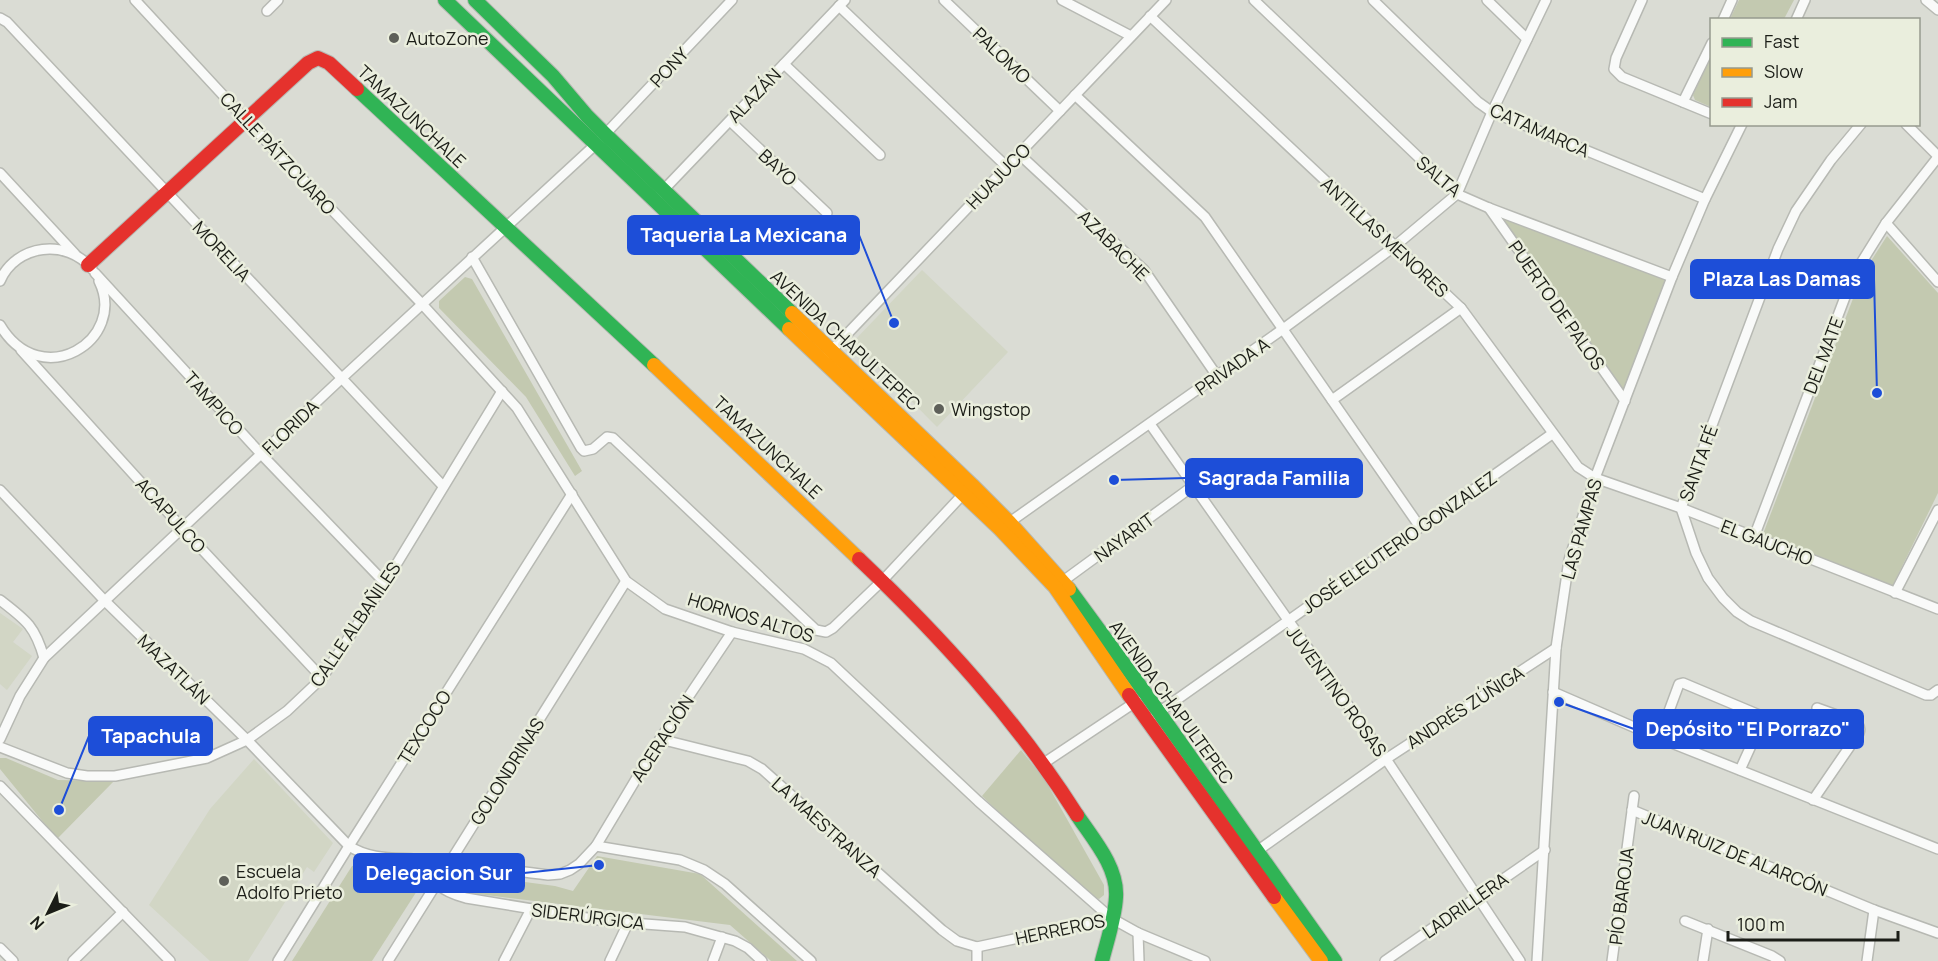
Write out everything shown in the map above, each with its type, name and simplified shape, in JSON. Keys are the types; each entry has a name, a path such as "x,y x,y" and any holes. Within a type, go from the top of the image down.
{"main road":[{"name":"AVENIDA CHAPULTEPEC","path":"445,0 552,101 662,190 826,356 1005,526 1059,584 1146,694 1152,717 1252,855 1335,961"},
{"name":"AVENIDA CHAPULTEPEC","path":"475,0 553,76 600,140"},
{"name":"TAMAZUNCHALE","path":"246,120 308,63 318,58 329,63 662,370 920,616 980,683 1059,783 1111,867 1116,889 1111,918"},
{"path":"92,269 167,193 246,120"},
{"path":"600,140 653,201 826,356"},
{"path":"1059,584 1134,703 1152,717"},
{"path":"1252,855 1321,961"},
{"path":"1102,961 1111,918"}],"street":[{"name":"CALLE PÁTZCUARO","path":"135,0 422,304"},
{"path":"267,11 278,0"},
{"name":"PONY","path":"600,140 732,0"},
{"name":"PALOMO","path":"944,0 1060,111"},
{"path":"1062,0 1131,36"},
{"name":"HUAJUCO","path":"826,356 1166,0"},
{"name":"SALTA","path":"1254,0 1457,194 1672,277"},
{"name":"CATAMARCA","path":"1373,0 1478,102 1492,112 1705,199"},
{"path":"1487,0 1527,39"},
{"path":"1457,194 1492,112 1546,0"},
{"path":"1642,0 1616,58 1614,69 1622,77 1710,113"},
{"path":"1724,18 1732,0"},
{"path":"1797,18 1806,0"},
{"path":"1926,0 1938,10"},
{"path":"842,3 1007,167"},
{"name":"ALAZÁN","path":"653,201 842,3"},
{"name":"ANTILLAS MENORES","path":"1150,16 1461,308 1578,467 1595,477"},
{"name":"MORELIA","path":"0,18 7,22 443,486"},
{"path":"1683,102 1710,47"},
{"path":"784,64 880,155"},
{"path":"1075,95 1204,217 1420,527"},
{"name":"BAYO","path":"730,120 827,213"},
{"name":"LAS PAMPAS","path":"1538,961 1556,648 1569,560 1595,477 1672,277 1740,126"},
{"name":"SANTA FÉ","path":"1859,126 1831,160 1796,211 1778,249 1681,508 1696,553 1708,578 1737,612 1761,625 1934,693"},
{"path":"1908,126 1938,156"},
{"name":"FLORIDA","path":"0,739 20,696 44,658 600,140"},
{"name":"AZABACHE","path":"1019,154 1143,270 1217,376"},
{"name":"DEL MATE","path":"1754,537 1852,276 1886,223 1938,156"},
{"path":"0,173 76,255"},
{"name":"PRIVADA A","path":"1005,526 1283,329 1395,246 1457,194"},
{"name":"PUERTO DE PALOS","path":"1489,208 1625,401"},
{"path":"1886,223 1938,282"},
{"path":"0,281 14,261 28,253 44,249 60,249 76,255"},
{"name":"TAMPICO","path":"76,255 92,269 262,455 385,583"},
{"name":"HORNOS ALTOS","path":"472,257 584,451 591,451 607,437 613,438 811,626 822,632 833,628 883,580"},
{"path":"21,350 35,356 50,358 64,356 78,350 89,341 100,322 104,301 102,286 92,269"},
{"name":"HORNOS ALTOS","path":"422,304 517,408 626,580 665,609 732,632 804,649 831,663 978,801 1111,918"},
{"path":"1332,400 1461,308"},
{"path":"0,325 8,339 0,346"},
{"name":"ACAPULCO","path":"8,339 21,350 322,678"},
{"name":"CALLE ALBAÑILES","path":"0,747 67,773 115,776 207,758 247,740 287,711 322,678 385,583 502,391"},
{"name":"JUVENTINO ROSAS","path":"1150,424 1386,759 1520,961"},
{"name":"JOSÉ ELEUTERIO GONZALEZ","path":"1152,717 1552,434"},
{"name":"EL GAUCHO","path":"1595,477 1681,508 1938,609"},
{"name":"NAYARIT","path":"1059,584 1193,486"},
{"name":"MAZATLÁN","path":"0,490 105,601 247,740 349,846"},
{"path":"883,580 968,490"},
{"name":"TEXCOCO","path":"278,961 572,494"},
{"path":"1895,592 1938,510"},
{"name":"GOLONDRINAS","path":"388,961 626,580"},
{"path":"0,600 31,627 38,638 44,658"},
{"name":"ACERACIÓN","path":"596,846 660,739 732,632"},
{"name":"ANDRÉS ZÚÑIGA","path":"1252,855 1386,759 1556,648"},
{"path":"1659,738 1680,684 1683,683 1764,717 1740,771"},
{"path":"1553,692 1659,738 1938,849"},
{"path":"1044,763 1146,694"},
{"path":"1812,800 1860,729 1853,721 1817,708"},
{"name":"LA MAESTRANZA","path":"660,739 748,761 762,769 942,930 957,941 977,947"},
{"path":"0,786 170,961"},
{"name":"PÍO BAROJA","path":"1612,961 1634,796"},
{"name":"JUAN RUIZ DE ALARCÓN","path":"1632,810 1874,910 1938,933"},
{"name":"SIDERÚRGICA","path":"349,846 359,853 368,855 548,875 560,874 579,864 596,846"},
{"path":"596,846 680,861 704,870 741,898 811,961"},
{"name":"LADRILLERA","path":"1385,961 1545,850"},
{"path":"424,860 436,884"},
{"name":"SIDERÚRGICA","path":"436,884 451,893 466,898 628,923 685,927 735,941 748,948 762,961"},
{"path":"504,961 531,909"},
{"path":"1867,961 1874,910"},
{"path":"73,961 123,912"},
{"name":"HERREROS","path":"977,947 1111,918 1138,933 1205,961"},
{"path":"1684,921 1708,929 1780,961"},
{"path":"610,961 628,923"},
{"path":"1703,961 1708,929"},
{"path":"1138,933 1138,961"},
{"path":"713,961 722,937"},
{"path":"977,947 977,961"},
{"path":"0,948 13,961"}],"shaded area":[{"path":"1739,0 1794,0 1785,18 1730,18"},
{"path":"1710,59 1710,106 1695,100 1693,95"},
{"path":"1491,208 1672,277 1625,401"},
{"path":"1887,236 1938,293 1938,493 1892,587 1763,534 1862,275"},
{"path":"922,270 1008,352 937,427 853,342"},
{"path":"465,277 472,279 582,471 575,476 526,397 439,308 439,301"},
{"path":"0,613 23,629 13,642 32,656 7,690 0,684"},
{"path":"1021,750 1045,780 1104,885 1104,895 1099,899 1086,895 982,796"},
{"path":"0,758 6,758 58,780 114,781 57,839 0,769"},
{"path":"254,759 333,843 314,872 307,867 248,961 210,961 149,905 210,809"},
{"path":"597,856 700,874 797,961 771,961 730,925 454,891 450,886 458,873 555,886 573,891"},
{"path":"359,864 417,871 424,880 372,961 292,961 352,866"}],"traffic: fast":[{"path":"445,0 789,329"},
{"path":"475,0 553,76 606,135 792,313"},
{"path":"357,89 654,365"},
{"path":"1069,589 1335,961"},
{"path":"1077,815 1109,864 1116,886 1114,913 1102,961"}],"traffic: slow":[{"path":"792,313 972,485 1009,522 1069,589"},
{"path":"789,329 1000,529 1055,587 1129,695"},
{"path":"654,365 859,559"},
{"path":"1274,897 1321,961"}],"traffic: jam":[{"path":"88,265 308,63 318,58 329,63 357,89"},
{"path":"859,559 919,618 976,680 1029,745 1077,815"},
{"path":"1129,695 1274,897"}],"place":[{"name":"AutoZone","path":"394,38"},
{"name":"Taqueria La Mexicana","path":"894,323"},
{"name":"Plaza Las Damas","path":"1877,393"},
{"name":"Wingstop","path":"939,409"},
{"name":"Sagrada Familia","path":"1114,480"},
{"name":"Depósito \"El Porrazo\"","path":"1559,702"},
{"name":"Tapachula","path":"59,810"},
{"name":"Delegacion Sur","path":"599,865"},
{"name":"Escuela Adolfo Prieto","path":"224,881"}]}
